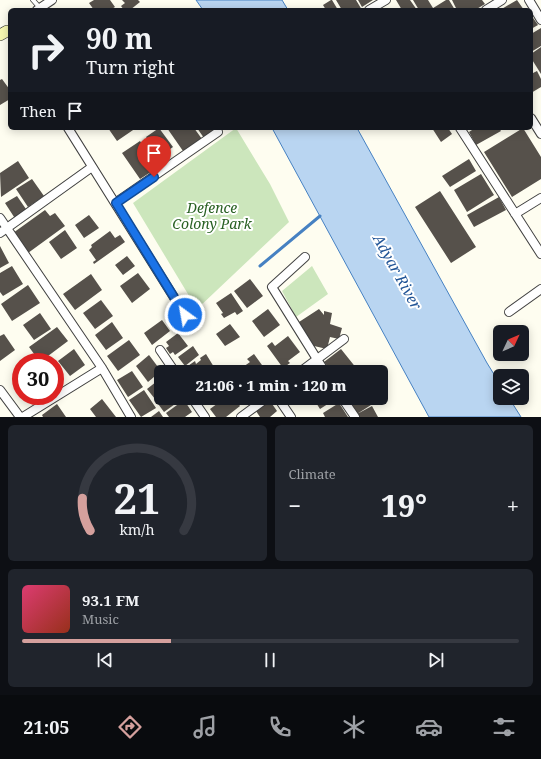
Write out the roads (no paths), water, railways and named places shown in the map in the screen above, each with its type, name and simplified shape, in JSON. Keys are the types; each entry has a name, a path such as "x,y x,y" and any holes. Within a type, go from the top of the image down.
{"street":[{"path":"40,8 52,0"},
{"path":"372,8 386,0"},
{"path":"489,8 502,0"},
{"path":"529,0 541,20"},
{"path":"533,121 541,134"},
{"path":"69,130 185,315"},
{"path":"461,130 541,254"},
{"path":"116,203 218,132"},
{"path":"3,230 92,167"},
{"path":"515,214 541,198"},
{"path":"0,218 3,230 102,368 131,417"},
{"path":"305,258 272,287 320,365"},
{"path":"509,312 541,288"},
{"path":"309,365 344,339"},
{"path":"160,350 170,365"},
{"path":"0,390 21,417 102,368"},
{"path":"197,405 205,417"},
{"path":"241,417 257,405"},
{"path":"283,405 291,417"},
{"path":"347,405 355,417"}],"water":[{"path":"196,0 282,0 287,8 202,8"},
{"name":"Adyar River","path":"273,130 358,130 493,373 493,405 513,405 521,417 429,417"}],"waterway":[{"path":"260,266 320,216"}],"park label":[{"name":"Defence Colony Park","path":"212,216"}]}
